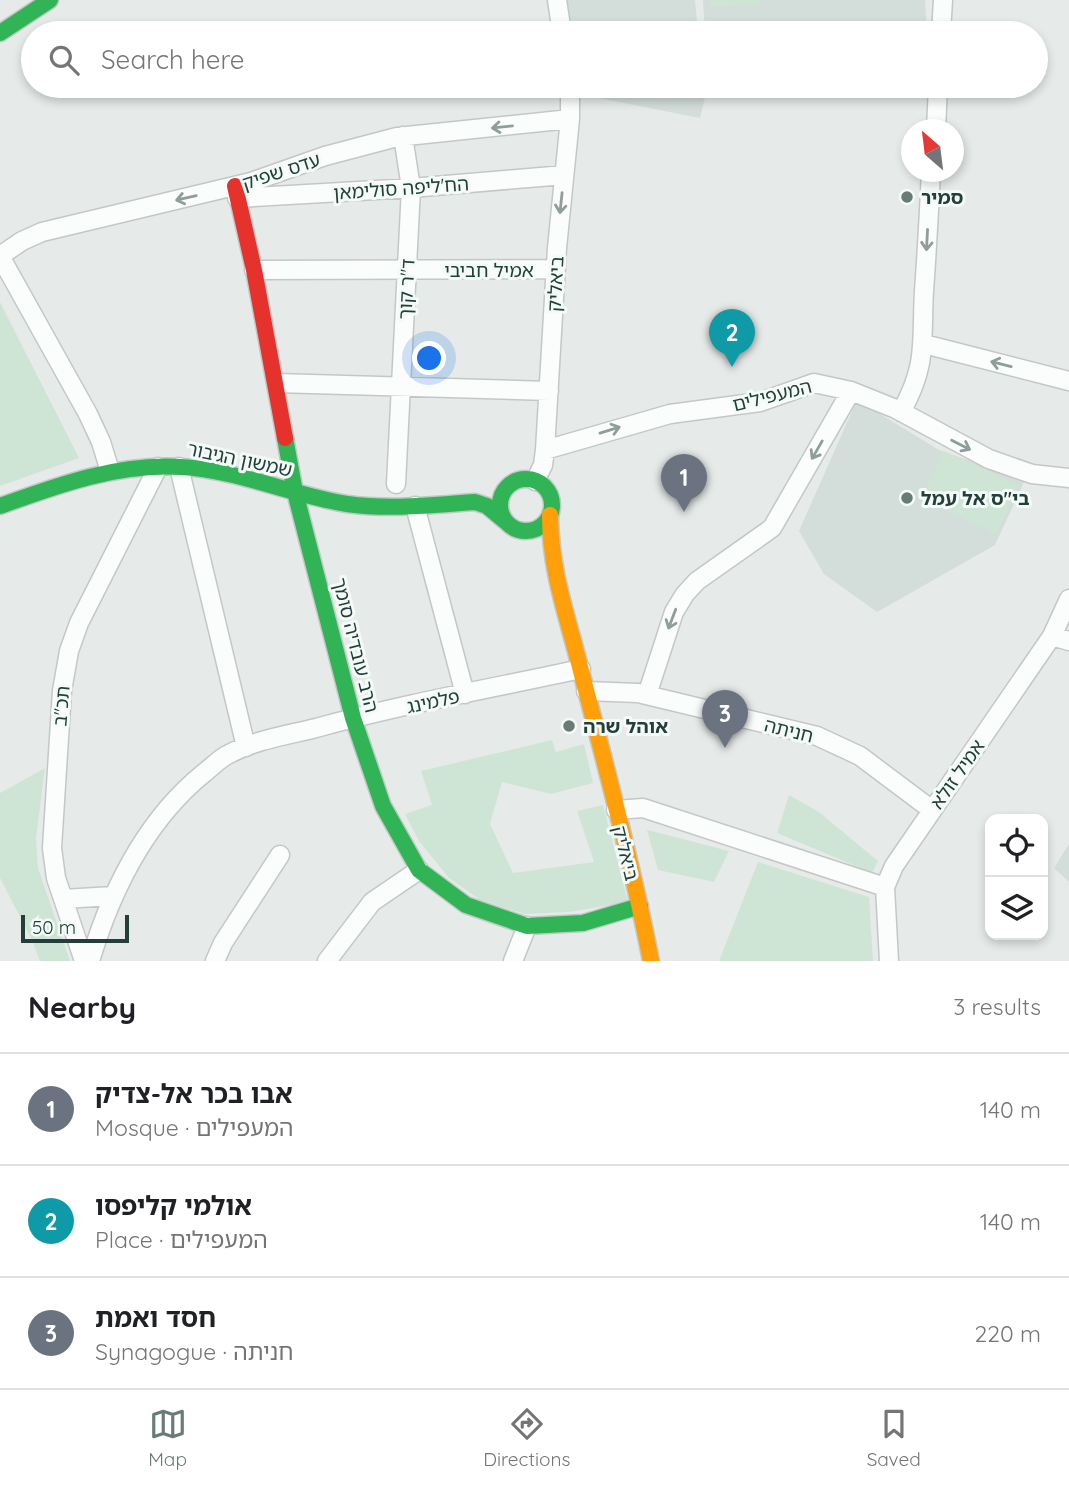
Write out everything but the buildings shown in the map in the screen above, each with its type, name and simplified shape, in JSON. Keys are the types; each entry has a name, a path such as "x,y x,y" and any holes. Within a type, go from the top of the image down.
{"street":[{"path":"0,15 22,0"},
{"path":"0,33 50,0"},
{"path":"557,0 560,21"},
{"path":"942,21 943,0"},
{"name":"ביאליק","path":"570,98 545,450 543,465 535,481 542,485 551,499 550,543 556,583 581,669 640,906 650,961"},
{"path":"936,119 937,98"},
{"name":"עדס שפיק","path":"0,256 22,241 42,232 236,192 373,142 403,136 570,119"},
{"name":"ד\"ר קוך","path":"396,484 411,188 403,136"},
{"name":"הח'ליפה סולימאן","path":"236,192 411,188 564,175"},
{"path":"901,412 912,393 924,344 931,182"},
{"name":"הרב עובדיה סומך","path":"236,192 254,270 295,492 353,718 383,806 419,870 466,905 527,926 583,923 640,906"},
{"path":"0,256 88,414 110,471"},
{"name":"אמיל חביבי","path":"254,270 556,269"},
{"path":"924,344 1068,381"},
{"path":"276,383 549,391"},
{"name":"המעפילים","path":"545,450 670,414 760,402 814,383 851,391 901,412 989,459 1032,474 1069,478"},
{"path":"647,695 674,612 685,594 697,581 772,528 851,391"},
{"name":"תכ''ב","path":"84,961 56,878 52,848 65,669 79,623 158,467"},
{"path":"179,467 246,747"},
{"name":"שמשון הגיבור","path":"0,506 64,483 110,471 179,467 207,470 295,492 369,506 475,502 487,506 530,541"},
{"path":"505,522 499,507 500,499 509,485 516,481"},
{"name":"שמשון הגיבור","path":"424,505 516,481 535,481"},
{"path":"424,505 465,694"},
{"path":"530,541 526,532 541,527 550,515"},
{"name":"ביאליק","path":"530,541 556,583"},
{"name":"אמיל זולא","path":"885,887 894,866 932,810 1060,638 1069,599"},
{"name":"פלמינג","path":"90,961 113,896 145,840 180,794 228,754 353,718 581,669"},
{"name":"חניתה","path":"586,691 647,695 817,736 860,756 932,810"},
{"path":"616,810 643,808 885,887 889,961"},
{"path":"215,961 223,943 280,855"},
{"path":"327,961 372,902 419,870"},
{"path":"63,899 113,896"},
{"path":"513,961 527,926"}],"shaded area":[{"path":"564,0 695,0 697,21 567,21"},
{"path":"703,0 925,0 926,21 704,21"},
{"path":"598,98 705,98 700,118"},
{"path":"857,400 939,450 1025,480 995,545 877,612 824,574 799,531"},
{"path":"1069,844 1069,882 1054,868"}],"green space":[{"path":"710,0 761,0 762,4 710,7"},
{"path":"0,302 79,458 0,486"},
{"path":"944,451 1019,486 996,534 921,498"},
{"path":"552,740 556,752 584,744 593,783 551,794 502,782 490,824 513,873 594,862 577,811 603,805 628,902 569,912 524,914 479,899 449,878 419,841 405,814 432,805 421,771"},
{"path":"45,768 36,838 38,868 70,961 40,961 0,878 0,793"},
{"path":"789,795 819,812 878,861 872,873 777,833"},
{"path":"647,830 729,851 714,882 658,870"},
{"path":"758,862 869,897 873,961 719,961"}],"traffic: fast":[{"path":"0,33 50,0"},
{"path":"285,438 295,492 353,718 383,806 419,870 466,905 527,926 583,923 640,906"},
{"path":"0,506 66,483 111,472 134,468 181,467 223,473 326,500 363,506 427,506 475,502 487,506 505,521"},
{"path":"526,479 536,481 544,487 550,495 552,505 550,515 544,523 536,529 526,531 516,529 508,523 502,515 500,505 502,495 508,487 516,481 526,479"}],"traffic: slow":[{"path":"550,515 553,556 561,594 636,888 651,961"}],"traffic: jam":[{"path":"235,186 254,270 285,438"}],"place":[{"name":"סמיר","path":"907,197"},
{"name":"אולמי קליפסו","path":"732,367"},
{"name":"בי\"ס אל עמל","path":"907,498"},
{"name":"אבו בכר אל-צדיק","path":"684,512"},
{"name":"אוהל שרה","path":"569,726"},
{"name":"חסד ואמת","path":"725,748"}]}
